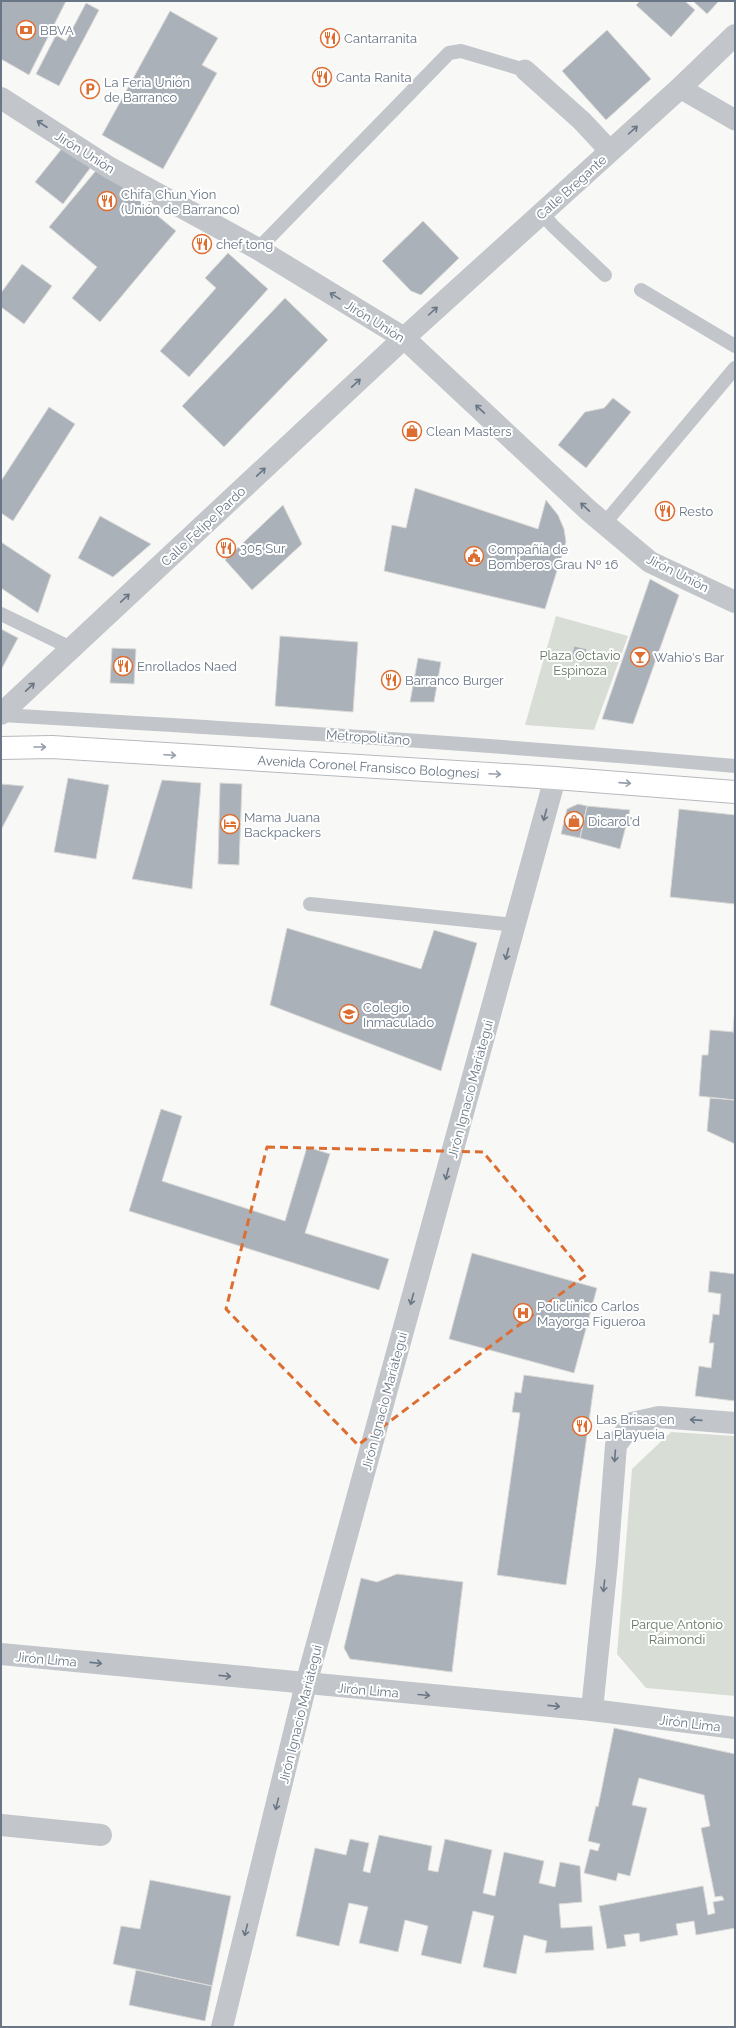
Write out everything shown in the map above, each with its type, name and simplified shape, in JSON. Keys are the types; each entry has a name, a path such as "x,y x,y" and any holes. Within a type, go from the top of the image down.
{"main road":[{"name":"Avenida Coronel Fransisco Bolognesi","path":"1,748 52,747 555,778 735,792"}],"street":[{"name":"Calle Bregante","path":"404,338 680,88 735,35"},
{"path":"524,70 582,121 610,151"},
{"path":"680,88 735,120"},
{"name":"Jirón Unión","path":"1,98 110,168 258,249 404,338 604,524 650,562 735,602"},
{"name":"Calle Felipe Pardo","path":"1,714 404,338"},
{"name":"Jirón Ignacio Mariátegui","path":"222,2027 306,1684 555,778"},
{"path":"592,1710 607,1562 616,1445 632,1423 658,1417 735,1423"},
{"name":"Jirón Lima","path":"1,1654 592,1710 735,1728"},
{"path":"1,1825 101,1835"}],"lane":[{"path":"258,249 449,54 461,51 524,70"},
{"path":"542,213 553,226 605,275"},
{"path":"641,290 735,346"},
{"path":"604,524 735,368"},
{"path":"1,614 71,648"},
{"name":"Metropolitano","path":"1,714 334,734 569,751 735,766"},
{"path":"310,904 515,925"}],"highlighted area":[{"path":"267,1147 483,1152 586,1275 358,1445 226,1309"}],"green space":[{"name":"Plaza Octavio Espinoza","path":"556,616 628,636 594,730 525,725"},
{"name":"Parque Antonio Raimondi","path":"671,1432 735,1436 735,1696 646,1688 617,1654 632,1469"}],"building":[{"name":"BBVA","path":"1,1 66,1 29,75 1,59"},
{"path":"640,1 685,1 695,10 671,37 636,5"},
{"path":"693,1 719,1 707,14"},
{"path":"86,3 99,10 59,86 36,74 56,35 66,41"},
{"path":"170,11 218,38 202,65 217,73 163,169 102,135"},
{"path":"607,30 651,79 606,120 562,71"},
{"path":"64,146 91,167 63,204 35,182"},
{"path":"99,167 176,231 100,322 72,298 97,267 49,227"},
{"path":"423,221 459,258 421,295 411,291 382,261"},
{"path":"228,253 268,289 189,377 160,351 216,288 205,278"},
{"path":"22,264 52,286 24,324 1,307 1,293"},
{"path":"285,298 328,340 224,447 182,406"},
{"path":"613,398 631,412 586,468 558,445 585,412 604,408"},
{"path":"49,407 75,424 13,521 1,513 1,481"},
{"name":"Compañía de Bomberos Grau Nº 16","path":"415,488 538,529 546,500 558,515 564,529 566,542 545,609 384,571 392,525 406,528"},
{"path":"283,505 302,544 252,590 225,560"},
{"path":"100,516 151,544 113,577 78,558"},
{"path":"1,542 51,575 38,613 1,588"},
{"name":"Wahio's Bar","path":"650,579 679,595 633,724 602,719"},
{"path":"1,629 18,638 1,670"},
{"path":"280,636 358,642 353,712 275,706"},
{"path":"574,646 587,649 584,662 571,659"},
{"name":"Enrollados Naed","path":"112,648 136,649 134,684 110,683"},
{"path":"418,658 441,662 434,702 410,702"},
{"path":"68,778 109,785 96,859 54,852"},
{"path":"162,780 201,783 192,889 132,879"},
{"name":"Mama Juana Backpackers","path":"220,783 242,784 239,865 218,864"},
{"path":"1,784 24,786 1,830"},
{"name":"Dicarol'd","path":"578,804 587,806 580,838 561,834 567,809"},
{"path":"587,806 630,810 620,849 580,838"},
{"path":"679,809 735,815 735,904 670,897"},
{"path":"287,928 421,969 434,930 477,943 441,1071 270,1005"},
{"path":"735,1005 735,1032 733,1032"},
{"path":"710,1030 735,1032 735,1100 699,1096 702,1055 708,1055"},
{"path":"710,1098 735,1100 735,1144 707,1131"},
{"path":"161,1109 182,1116 162,1181 285,1221 307,1147 330,1154 305,1233 389,1259 379,1290 129,1211"},
{"name":"Policlínico Carlos Mayorga Figueroa","path":"472,1253 597,1288 574,1373 449,1339"},
{"path":"710,1271 735,1274 735,1401 695,1396 699,1366 711,1368 714,1343 709,1343 713,1314 719,1315 721,1294 708,1292"},
{"path":"524,1375 594,1385 566,1585 497,1575 520,1413 512,1412 515,1392 521,1393"},
{"path":"397,1574 463,1582 452,1672 350,1659 344,1648 361,1578 377,1582"},
{"path":"614,1728 735,1754 735,1928 696,1935 694,1921 676,1924 678,1935 640,1942 639,1933 624,1935 626,1946 607,1949 599,1906 703,1886 708,1915 715,1913 713,1902 724,1900 722,1896 715,1897 701,1828 710,1826 704,1795 639,1778 632,1805 647,1808 630,1876 618,1873 616,1881 584,1873 590,1849 598,1851 600,1844 588,1841 596,1806 598,1807"},
{"path":"379,1835 432,1846 428,1870 438,1872 445,1839 492,1850 483,1893 495,1896 504,1852 544,1861 539,1883 555,1887 560,1862 580,1866 582,1902 559,1904 561,1928 592,1926 594,1950 545,1953 547,1941 524,1935 516,1974 483,1967 494,1916 473,1911 461,1964 421,1955 428,1926 405,1920 398,1952 359,1943 368,1907 349,1903 339,1946 296,1936 315,1848 346,1855 350,1839 369,1843 363,1871 370,1873"},
{"path":"150,1880 231,1896 212,1986 113,1964 121,1926 140,1929"},
{"path":"136,1970 212,1986 205,2021 129,2005"}],"place":[{"name":"BBVA","path":"26,30"},
{"name":"Cantarranita","path":"330,38"},
{"name":"Canta Ranita","path":"322,77"},
{"name":"La Feria Unión de Barranco","path":"90,89"},
{"name":"Chifa Chun Yion (Unión de Barranco)","path":"107,201"},
{"name":"chef tong","path":"202,244"},
{"name":"Clean Masters","path":"412,431"},
{"name":"Resto","path":"665,511"},
{"name":"305 Sur","path":"226,548"},
{"name":"Compañía de Bomberos Grau Nº 16","path":"474,556"},
{"name":"Wahio's Bar","path":"640,657"},
{"name":"Enrollados Naed","path":"123,666"},
{"name":"Barranco Burger","path":"391,680"},
{"name":"Dicarol'd","path":"574,821"},
{"name":"Mama Juana Backpackers","path":"230,824"},
{"name":"Colegio Inmaculado","path":"349,1014"},
{"name":"Policlínico Carlos Mayorga Figueroa","path":"523,1313"},
{"name":"Las Brisas en La Playueia","path":"582,1426"}]}
